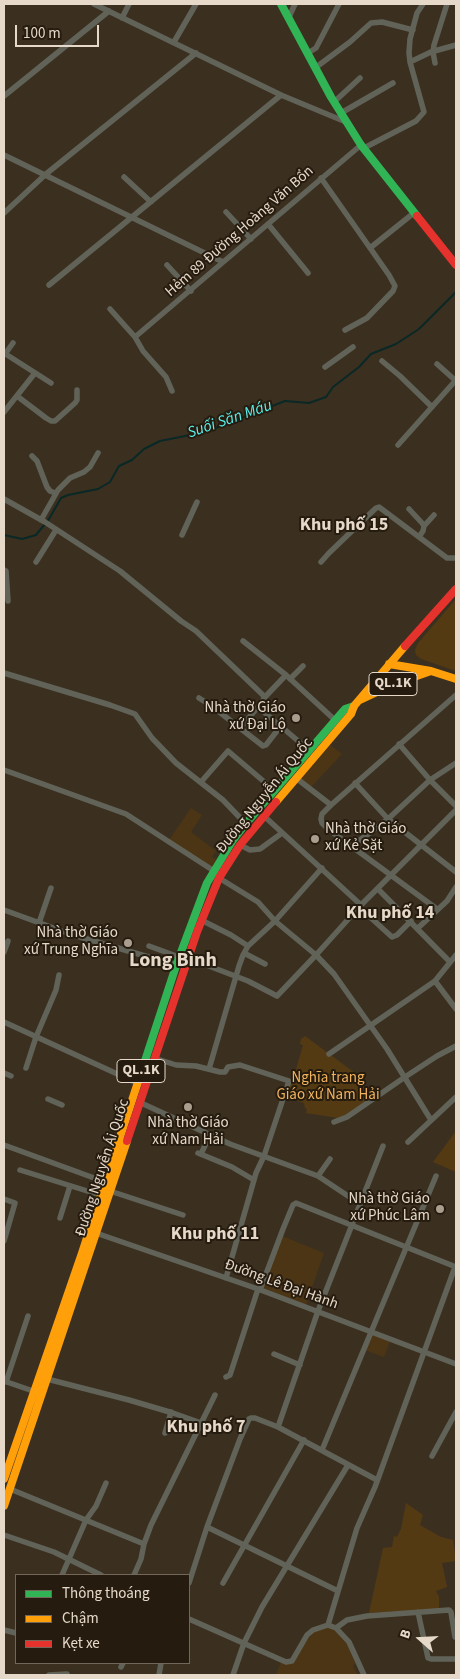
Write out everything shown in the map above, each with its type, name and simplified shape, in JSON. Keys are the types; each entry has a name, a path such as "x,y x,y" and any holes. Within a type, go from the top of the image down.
{"main road":[{"path":"281,4 334,102 362,147 455,260"},
{"name":"Đường Nguyễn Ái Quốc","path":"4,1506 184,968 201,920 219,878 240,844 351,714 356,704 389,664 456,589"},
{"name":"QL.1K","path":"389,664 431,671 456,679"},
{"name":"QL.1K","path":"356,704 394,684 431,671"},
{"name":"Đường Nguyễn Ái Quốc","path":"4,1479 178,961 207,883 233,840 246,824 345,710 356,704"},
{"path":"178,961 184,968"},
{"path":"33,1392 42,1394"}],"street":[{"path":"94,4 281,95 346,122"},
{"path":"122,18 129,4"},
{"path":"174,42 196,4"},
{"path":"289,17 295,4"},
{"path":"308,53 316,48 339,4"},
{"path":"423,4 417,13 412,30 410,62 433,52 456,46"},
{"path":"435,63 433,52 447,4"},
{"path":"4,96 109,11"},
{"path":"316,68 371,23 382,22 412,30"},
{"path":"4,213 46,174 196,53"},
{"name":"Hẻm 89 Đường Hoàng Văn Bổn","path":"135,337 321,178 362,147 416,121 424,112 410,62"},
{"path":"334,102 360,78"},
{"path":"341,113 394,83"},
{"path":"50,285 281,95"},
{"path":"4,155 223,262"},
{"path":"124,178 151,202"},
{"path":"321,178 395,286 394,291 367,318 345,330"},
{"path":"226,212 250,239"},
{"path":"370,248 415,212"},
{"path":"268,224 308,273"},
{"path":"167,265 191,291"},
{"path":"110,309 166,377 172,391"},
{"path":"12,344 4,353 51,383"},
{"path":"325,367 353,347"},
{"path":"382,361 432,407"},
{"path":"398,445 456,381 437,364"},
{"path":"4,412 35,373"},
{"path":"17,396 51,421 55,420 75,403 77,400 77,390"},
{"path":"45,522 55,493 70,478 90,467 98,453"},
{"path":"32,456 38,461 46,486 55,493"},
{"path":"4,499 45,522 120,571 196,631 265,697"},
{"path":"182,535 197,502"},
{"path":"321,562 376,508 382,508 402,526 447,558 456,558"},
{"path":"409,509 424,526"},
{"path":"419,537 424,526 434,515"},
{"path":"36,562 56,530"},
{"path":"4,570 6,573 8,601"},
{"path":"243,641 288,677 336,721"},
{"path":"240,728 265,697 304,666"},
{"path":"4,673 134,714 152,738 176,763 222,800 246,824"},
{"path":"438,909 322,823 322,814 456,695"},
{"path":"199,698 263,746 266,745 280,727"},
{"path":"258,707 310,750"},
{"path":"188,958 235,976 277,996 360,906 393,875 456,808 399,744"},
{"path":"201,782 228,751 275,791"},
{"path":"352,846 388,819 430,780 456,764"},
{"path":"4,770 126,814 214,871"},
{"path":"296,778 331,805"},
{"path":"355,783 388,819 420,846 456,872"},
{"path":"264,816 322,868 392,937 397,936 411,921"},
{"path":"240,844 250,850 260,849 282,833"},
{"path":"209,1069 235,976 244,953 248,946 275,921 322,868"},
{"path":"219,878 258,902 275,921 316,955 334,974 431,1120"},
{"path":"418,928 451,898 456,887"},
{"path":"38,924 50,888"},
{"path":"378,889 450,962"},
{"path":"4,910 38,924 178,961"},
{"path":"201,920 248,946"},
{"path":"4,952 8,941"},
{"path":"149,946 178,961"},
{"path":"244,953 265,964"},
{"path":"329,1054 436,981 456,954"},
{"path":"26,1068 36,1037 56,990 59,975"},
{"path":"436,981 456,1009"},
{"path":"4,1022 137,1083"},
{"path":"334,1122 347,1117 404,1077 456,1046"},
{"path":"154,1058 176,1065 224,1072 228,1067 240,1064 289,1080 264,1156 254,1180 226,1278"},
{"path":"4,1074 11,1076"},
{"path":"408,1142 456,1097"},
{"path":"48,1099 62,1105"},
{"path":"139,1102 230,1144 318,1176 360,1204"},
{"path":"210,1135 200,1153 232,1167 254,1180"},
{"path":"4,1145 105,1182"},
{"path":"278,1427 318,1311 383,1146"},
{"path":"318,1176 330,1159"},
{"path":"20,1170 100,1196"},
{"path":"322,1450 436,1176"},
{"path":"60,1218 70,1186"},
{"path":"110,1191 182,1215"},
{"path":"4,1199 15,1203 4,1241"},
{"path":"226,1377 230,1375 259,1289 294,1204 300,1204 455,1267 377,1480 357,1528 328,1625"},
{"name":"Đường Lê Đại Hành","path":"96,1234 259,1289 456,1364"},
{"path":"28,1316 5,1381 33,1392"},
{"path":"274,1354 300,1365"},
{"path":"47,1379 171,1412 201,1424"},
{"path":"134,1574 152,1525 214,1395"},
{"path":"165,1433 171,1412"},
{"path":"432,1456 456,1412"},
{"path":"190,1580 206,1527 249,1419 255,1418 278,1427 377,1480"},
{"path":"223,1583 304,1440"},
{"path":"234,1675 244,1643 262,1607 348,1465"},
{"path":"62,1574 86,1520 96,1506 106,1484"},
{"path":"10,1488 144,1544"},
{"path":"206,1527 245,1544 287,1567 338,1591"},
{"path":"4,1535 68,1558 99,1574"},
{"path":"336,1628 342,1622 354,1618 449,1610 455,1637"},
{"path":"418,1612 428,1658 456,1659"},
{"path":"190,1619 290,1662 296,1656 307,1635 313,1630 328,1625 336,1628 349,1642 364,1675"},
{"path":"50,1675 67,1674"}],"shaded area":[{"path":"329,744 342,754 311,787 300,778"},
{"path":"191,808 202,815 191,832 216,851 212,857 217,860 212,868 169,840"},
{"path":"282,1236 324,1253 306,1305 263,1288"},
{"path":"372,1334 390,1341 384,1357 365,1350"},
{"path":"327,1627 335,1629 347,1643 355,1663 353,1667 358,1675 276,1675 281,1662 286,1664 314,1632"}],"green space":[{"path":"456,599 456,671 421,659 416,655 415,650 418,643"},
{"name":"Nghĩa trang Giáo xứ Nam Hải","path":"305,1036 355,1073 370,1098 343,1117 338,1118 306,1113 307,1109 304,1103 285,1097 295,1073 303,1045 300,1044 301,1039"},
{"path":"456,1131 456,1172 433,1162"},
{"path":"406,1503 423,1515 420,1525 441,1537 453,1540 456,1561 442,1563 447,1587 436,1591 439,1597 439,1609 369,1613 383,1548 392,1547 394,1536 397,1537 401,1529"}],"waterway":[{"name":"Suối Săn Máu","path":"4,535 22,539 36,535 49,519 61,498 98,489 110,482 119,466 132,460 144,449 160,441 205,432 285,401 309,403 326,397 333,387 359,367 371,354 396,344 419,329 456,292"}],"traffic: fast":[{"path":"281,4 331,97 361,145 417,216"},
{"path":"141,1073 177,963 207,883 243,827 345,709 354,706"}],"traffic: slow":[{"path":"276,802 351,714 354,706 405,646"},
{"path":"389,664 431,671 456,679"},
{"path":"360,700 394,684 431,671"},
{"path":"4,1479 82,1253 141,1073"},
{"path":"4,1506 127,1141"}],"traffic: jam":[{"path":"417,216 456,265"},
{"path":"405,646 456,589"},
{"path":"127,1141 197,932 219,878 240,845 276,802"}],"place":[{"name":"Nhà thờ Giáo xứ Đại Lộ","path":"296,718"},
{"name":"Nhà thờ Giáo xứ Kẻ Sặt","path":"315,839"},
{"name":"Nhà thờ Giáo xứ Trung Nghĩa","path":"128,943"},
{"name":"Nhà thờ Giáo xứ Nam Hải","path":"188,1107"},
{"name":"Nhà thờ Giáo xứ Phúc Lâm","path":"440,1209"}],"district":[{"name":"Khu phố 15","path":"344,526"},
{"name":"Khu phố 14","path":"390,914"},
{"name":"Long Bình","path":"173,962"},
{"name":"Khu phố 11","path":"215,1235"},
{"name":"Khu phố 7","path":"206,1428"}]}
